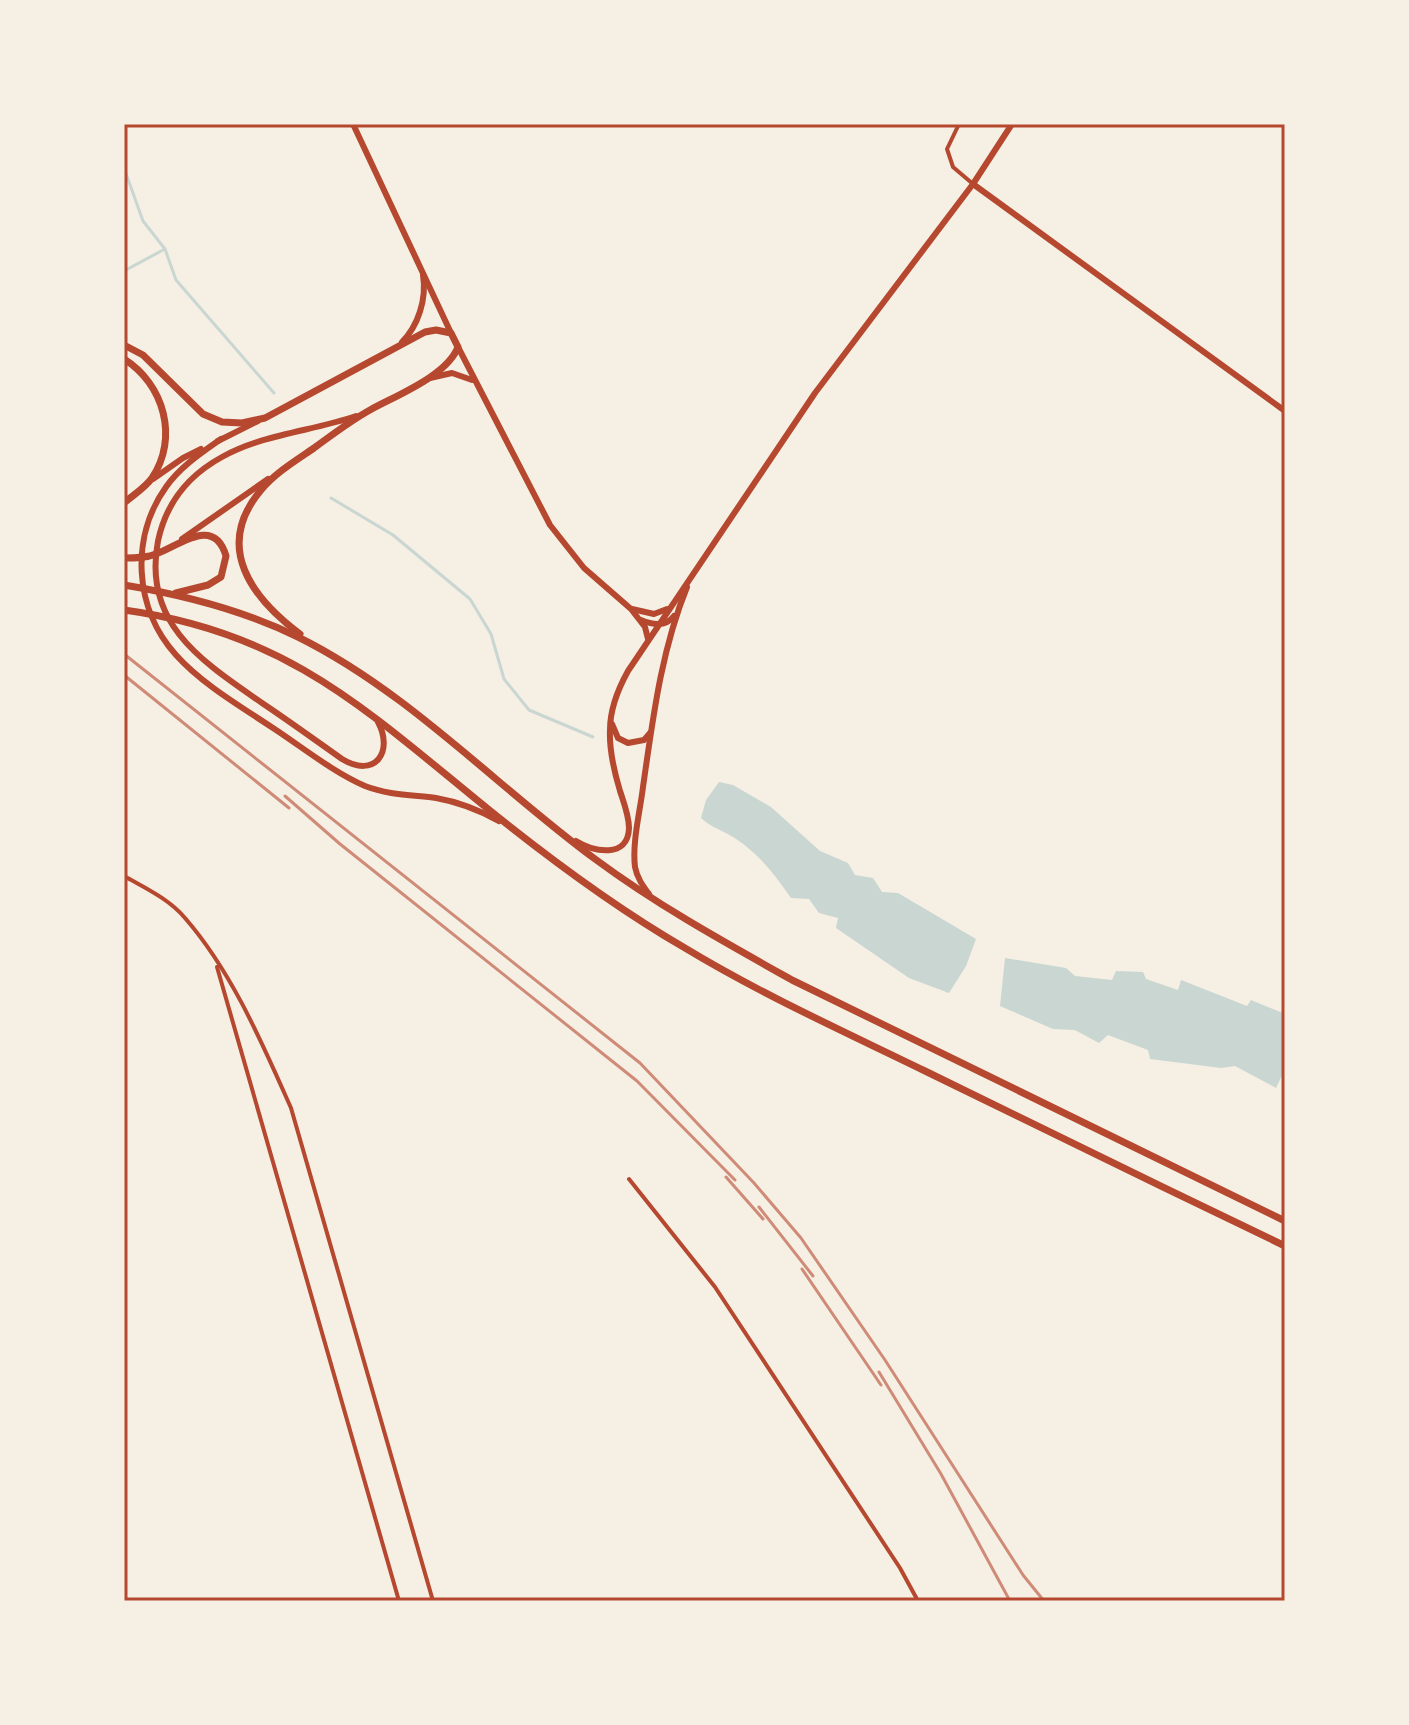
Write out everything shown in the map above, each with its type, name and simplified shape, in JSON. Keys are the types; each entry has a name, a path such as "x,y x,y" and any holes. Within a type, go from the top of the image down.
{"main road":[{"path":"124,345 143,355 203,414 222,422 242,423 265,418 431,331 451,333 458,347 448,363 425,380 368,411 279,472 261,490 247,512 241,535 244,570 254,591 264,602 318,648 384,690 595,860 670,911 792,980 1285,1221"},
{"path":"124,359 138,368 149,381 161,403 165,424 165,447 160,463 150,481 124,503"},
{"path":"124,558 149,556 199,535 212,537 224,550 225,571 217,581 174,593"},
{"path":"124,585 174,593 252,618 318,648"},
{"path":"124,610 202,625 265,649 326,681 374,715 512,828 660,933 743,982 1285,1246"}],"street":[{"path":"353,124 451,333"},
{"path":"959,124 947,149 953,167 1285,411"},
{"path":"549,823 597,851 614,850 626,840 628,820 611,756 609,728 620,685 815,392 973,184 1012,124"},
{"path":"388,351 404,340 420,312 424,281 419,260"},
{"path":"458,347 523,478 557,536 584,568 631,609 648,633 647,643"},
{"path":"425,380 452,373 460,374 474,383"},
{"path":"368,411 233,451 205,467 183,488 169,508 160,533 156,558 158,589 166,613 188,648 215,671 354,766 365,767 374,763 383,752 384,736 374,715"},
{"path":"150,481 183,458 265,418"},
{"path":"221,439 174,477 158,501 146,529 141,557 147,605 159,631 177,656 200,676 354,781 390,793 456,802 512,828"},
{"path":"175,544 279,472"},
{"path":"670,911 642,885 635,863 661,671 677,613 697,566"},
{"path":"631,609 654,614 663,612 673,604"},
{"path":"639,619 667,623 677,613"},
{"path":"612,712 612,729 623,741 633,743 644,740 652,729"},
{"path":"124,876 165,900 184,916 214,957 264,1046 291,1108 433,1601"},
{"path":"214,957 399,1601"},
{"path":"629,1179 715,1287 885,1545 918,1601"}],"shaded area":[{"path":"719,782 733,785 771,807 820,851 848,863 855,875 873,878 882,892 898,893 976,939 966,966 949,993 909,978 836,928 838,918 819,913 809,899 791,898 755,854 701,818 706,800"},
{"path":"1005,958 1066,968 1075,976 1112,980 1116,971 1143,972 1146,979 1178,990 1181,980 1247,1006 1251,1000 1285,1014 1285,1069 1276,1088 1235,1066 1221,1068 1150,1059 1148,1050 1108,1035 1099,1043 1075,1030 1053,1029 1000,1006"}],"waterway":[{"path":"124,168 143,221 165,249 176,280 274,393"},
{"path":"124,271 163,250"},
{"path":"331,498 393,535 470,599 491,634 504,679 529,710 593,737"}],"railway":[{"path":"124,654 640,1063 754,1183 801,1238 885,1360 1023,1575 1044,1601"},
{"path":"124,675 289,808"},
{"path":"285,796 340,844 637,1081 735,1180"},
{"path":"726,1177 763,1219"},
{"path":"759,1207 813,1276"},
{"path":"802,1269 881,1385"},
{"path":"879,1372 941,1474 1010,1601"}]}
